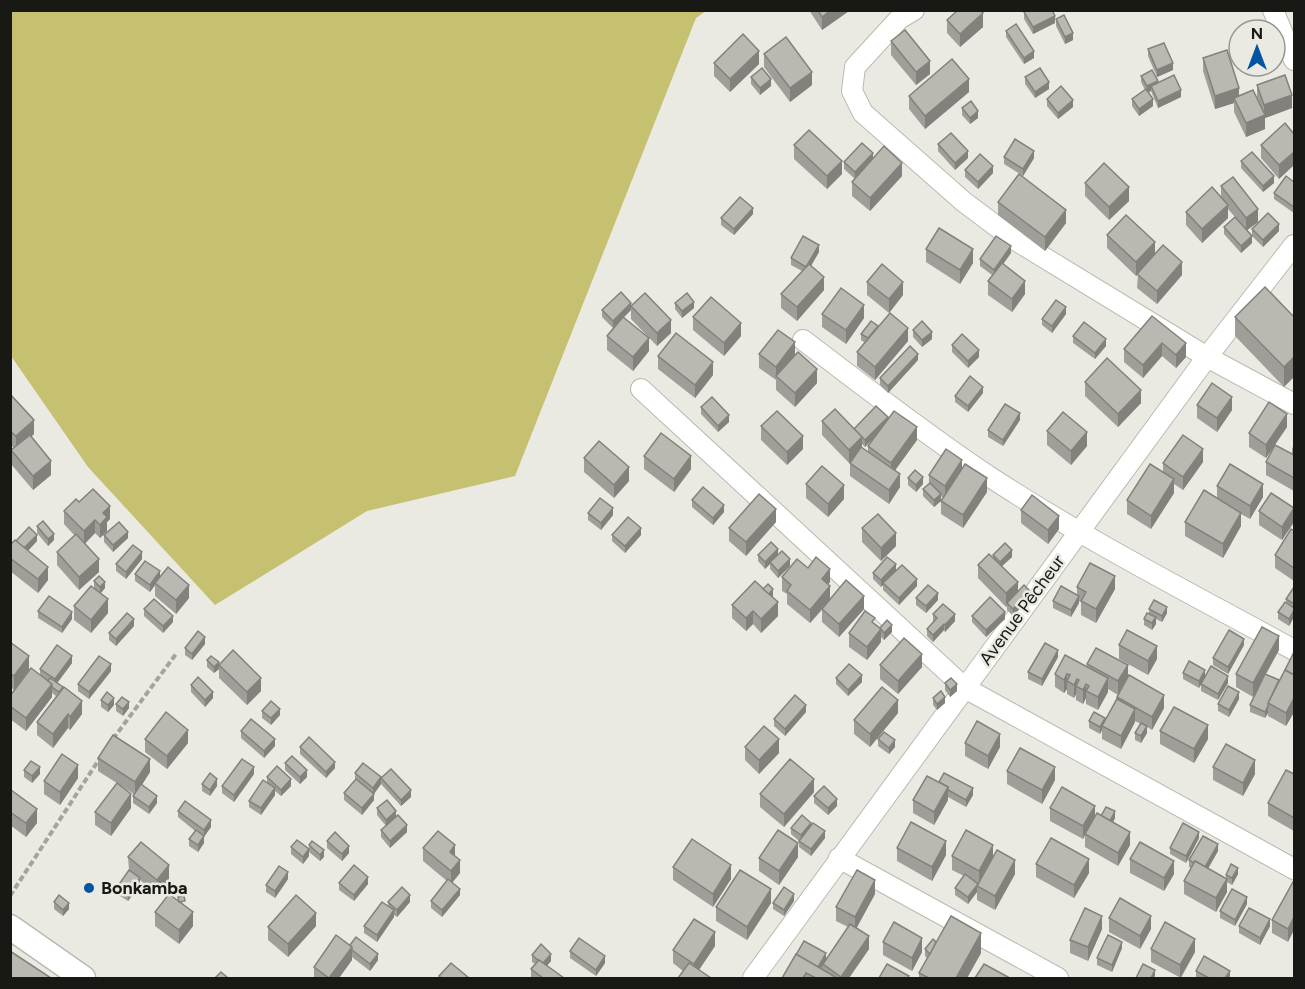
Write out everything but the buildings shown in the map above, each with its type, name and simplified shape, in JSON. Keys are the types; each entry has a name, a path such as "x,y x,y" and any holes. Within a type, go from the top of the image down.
{"street":[{"path":"914,10 899,19 855,67 852,91 863,113 964,202 1012,238 1207,357 1294,404"},
{"path":"1274,10 1294,60"},
{"name":"Avenue Pêcheur","path":"753,978 1207,357 1294,245"},
{"path":"802,340 936,440 990,476 1080,532 1294,650"},
{"path":"641,389 965,688 1294,869"},
{"path":"839,858 1058,978"},
{"path":"10,927 83,978"}],"path":[{"path":"111,742 176,654"},
{"path":"10,896 104,752"}],"shaded area":[{"path":"10,11 706,11 696,18 515,476 367,511 215,605 88,467 11,356"}],"place":[{"name":"Bonkamba","path":"89,888"}]}
